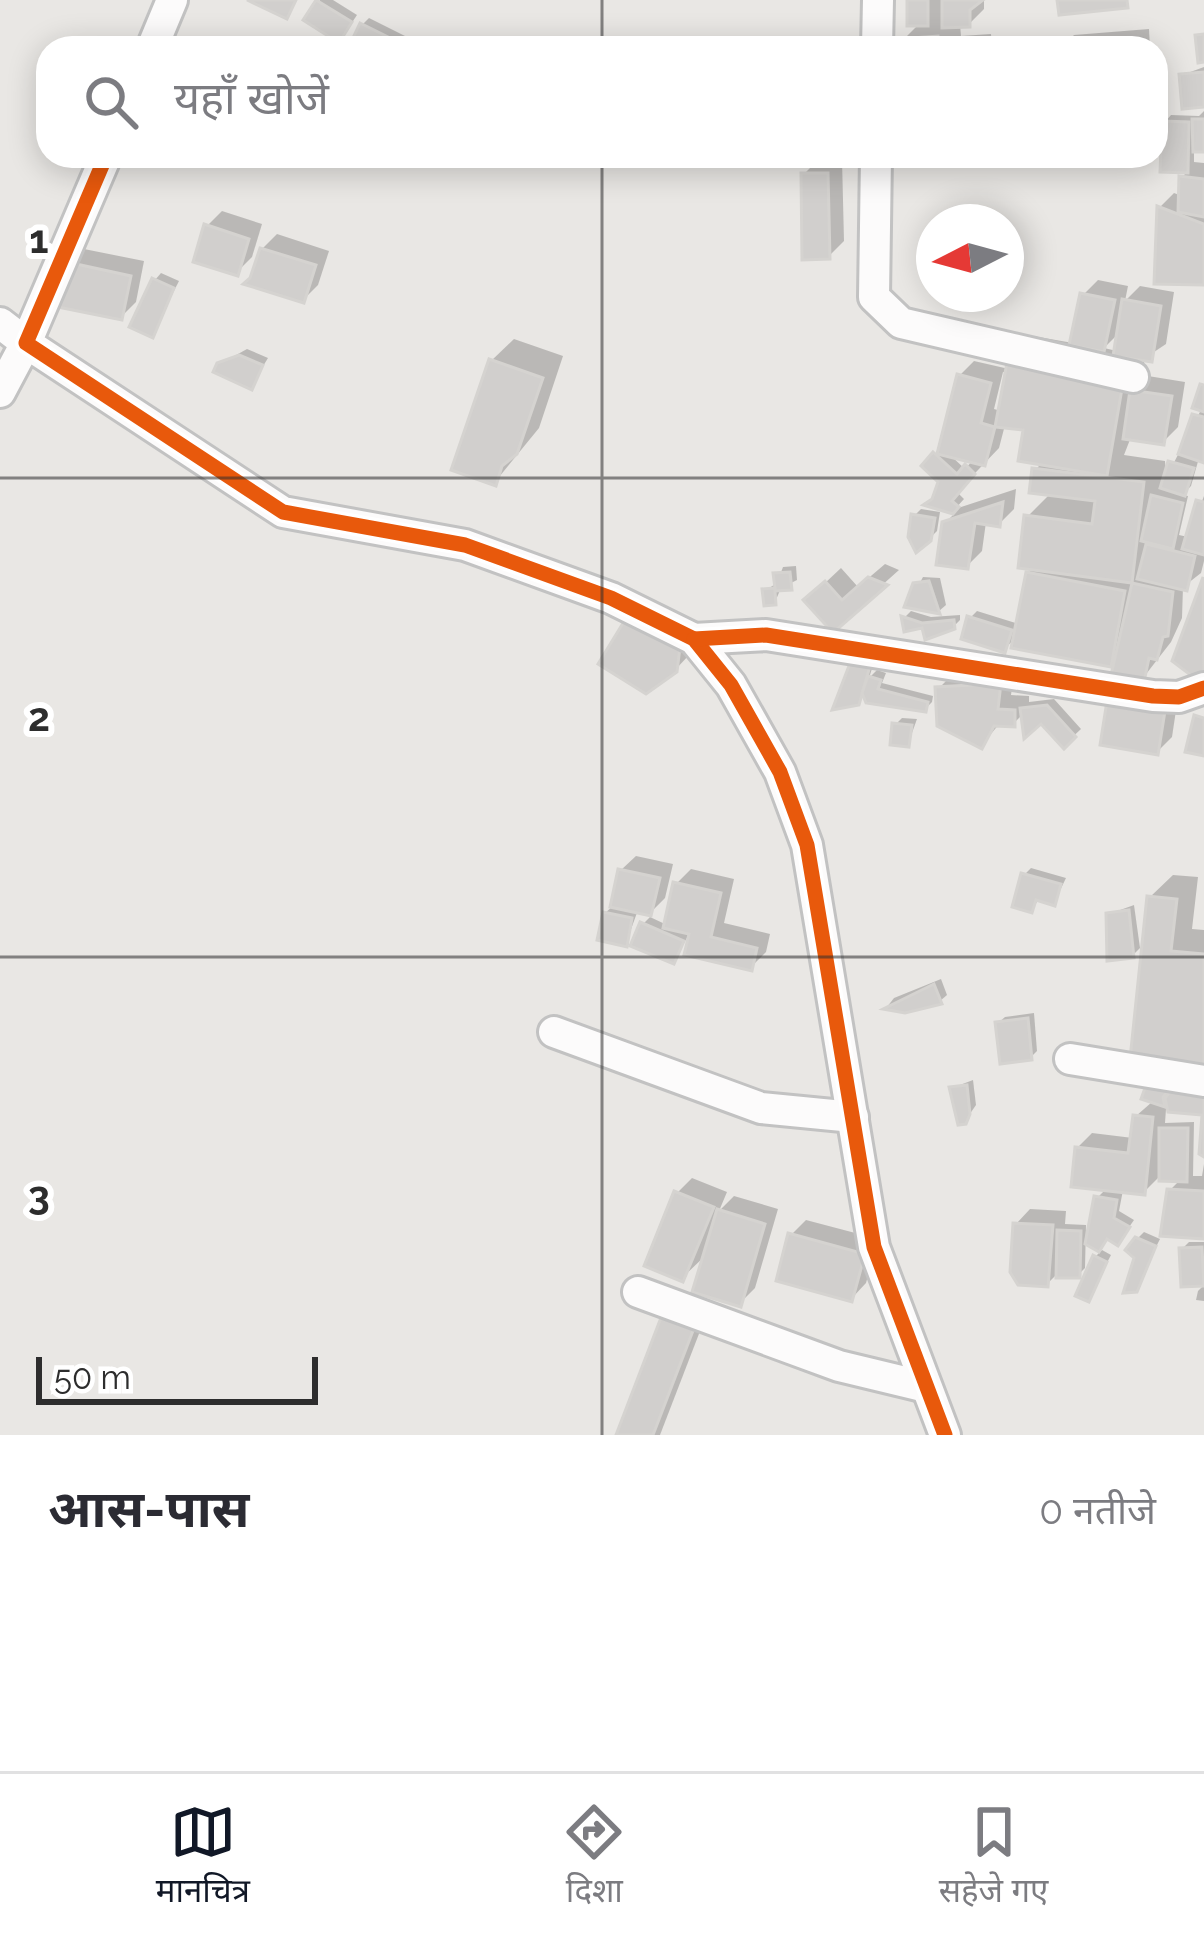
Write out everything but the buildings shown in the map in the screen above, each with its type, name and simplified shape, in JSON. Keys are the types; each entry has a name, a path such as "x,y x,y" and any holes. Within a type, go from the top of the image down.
{"street":[{"path":"157,36 172,0"},
{"path":"877,36 878,0"},
{"path":"0,392 101,168"},
{"path":"876,168 874,297 884,312 901,323 1133,377"},
{"path":"0,322 283,512 465,545 611,598 694,639 731,685 780,772 807,845 874,1247 945,1435"},
{"path":"694,639 766,635 1153,696 1179,697 1204,688"},
{"path":"554,1032 761,1108 853,1117"},
{"path":"1070,1059 1204,1081"},
{"path":"638,1292 839,1366 926,1388"}],"cycle path":[{"path":"101,168 26,343 283,512 465,545 611,598 694,639 731,685 780,772 807,845 874,1247 945,1435"},
{"path":"694,639 766,635 1153,696 1179,697 1204,688"}]}
